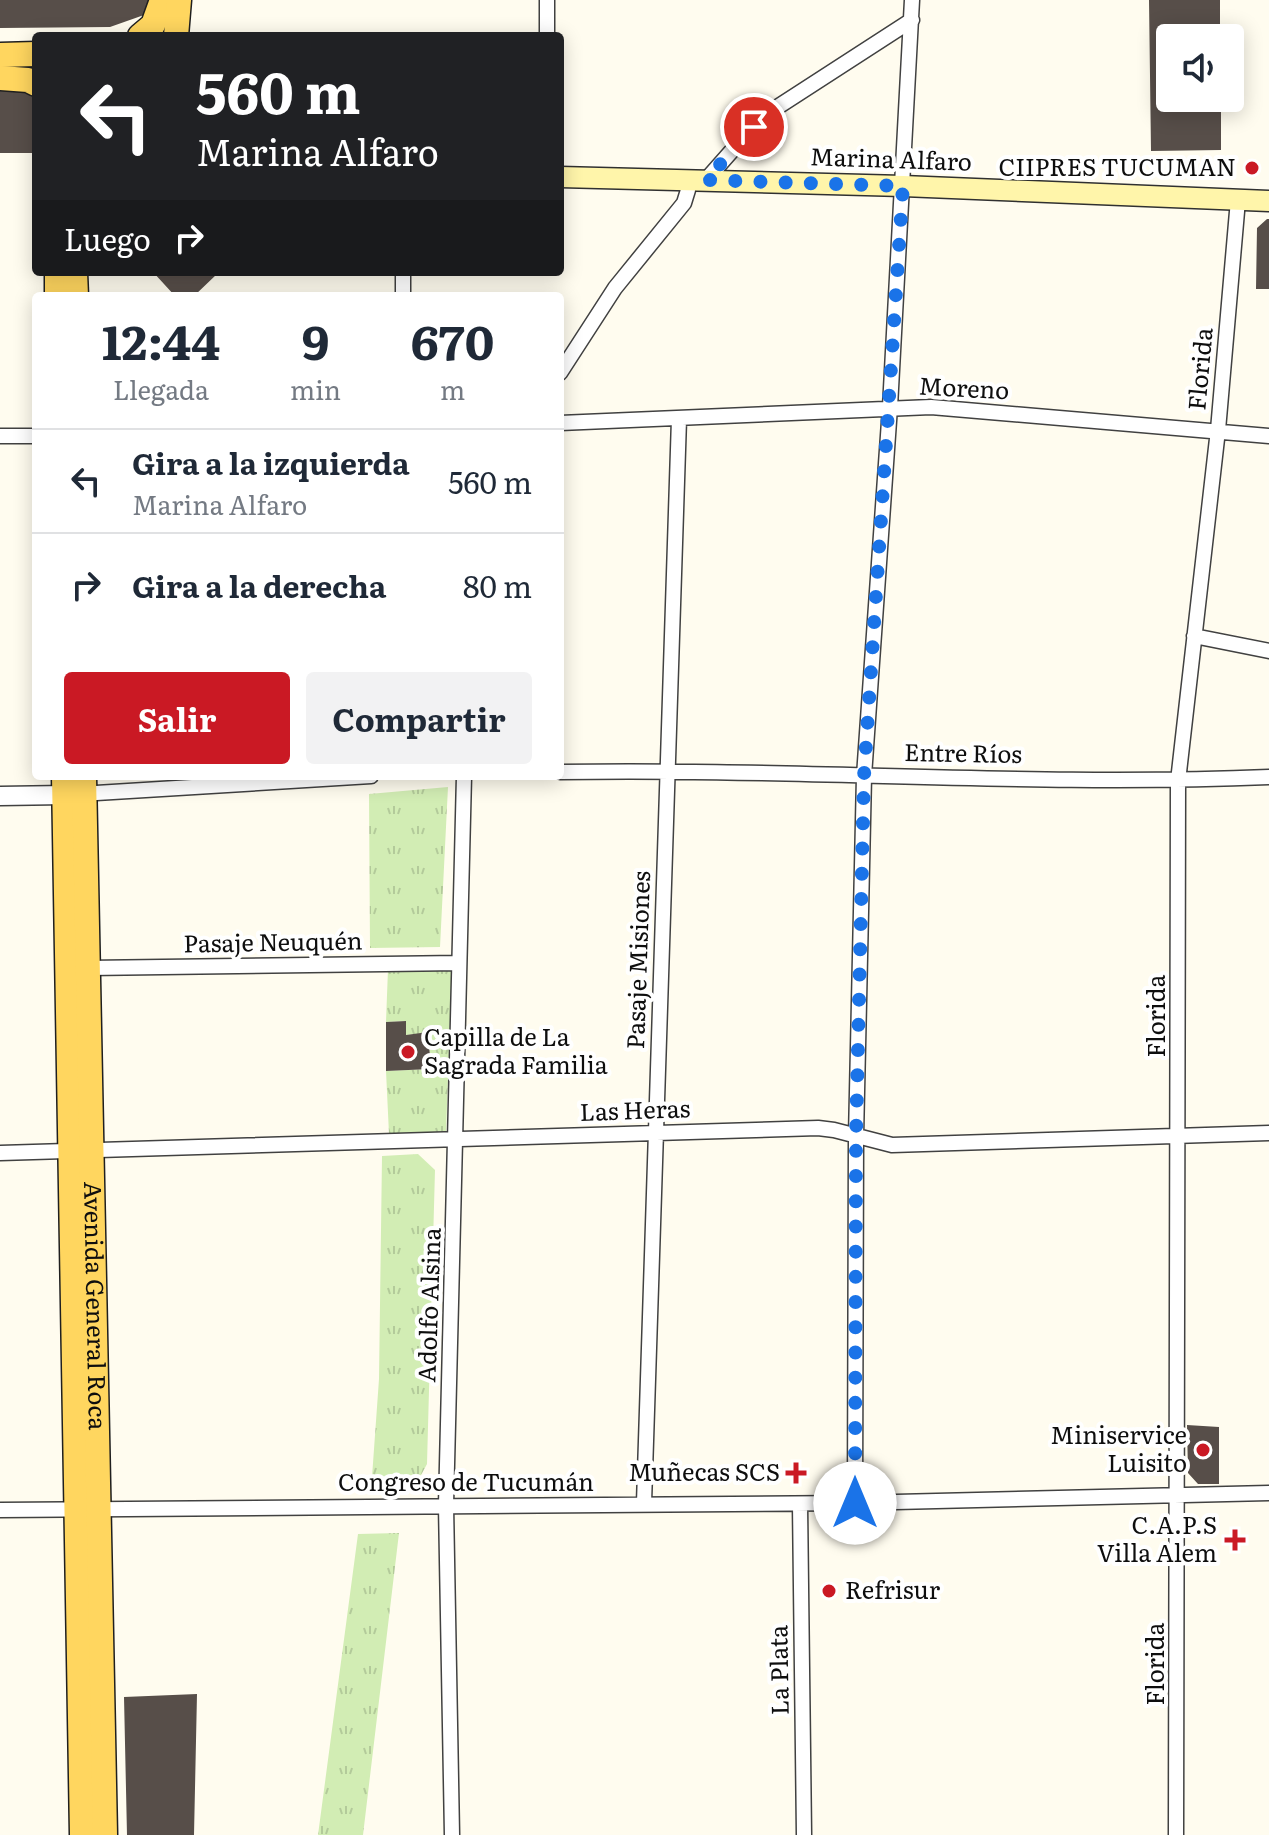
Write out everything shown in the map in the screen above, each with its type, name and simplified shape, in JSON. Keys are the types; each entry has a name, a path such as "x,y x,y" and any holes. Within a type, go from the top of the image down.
{"main road":[{"path":"145,32 153,25 162,0"},
{"path":"176,32 179,0"},
{"path":"0,55 32,54"},
{"path":"0,78 32,82"},
{"name":"Marina Alfaro","path":"564,177 903,186 1269,201"},
{"name":"Avenida General Roca","path":"74,785 88,968 81,1152"},
{"name":"Avenida General Roca","path":"74,785 88,1508 105,1835"},
{"name":"Avenida General Roca","path":"82,1835 88,1508"}],"street":[{"path":"547,0 547,32"},
{"path":"855,1503 856,1137 864,776 890,407 912,0"},
{"path":"564,367 615,288 684,203 688,190 696,180 776,108 912,20"},
{"name":"Florida","path":"1176,1835 1178,781 1218,430 1238,200"},
{"name":"Moreno","path":"564,423 931,407 1269,436"},
{"name":"Pasaje Misiones","path":"644,1503 679,419"},
{"path":"0,436 32,436"},
{"path":"1194,636 1269,651"},
{"name":"Entre Ríos","path":"564,772 666,770 1178,781 1269,777"},
{"path":"0,796 74,785 237,780"},
{"name":"Adolfo Alsina","path":"452,1835 446,1505 464,780"},
{"name":"Pasaje Neuquén","path":"88,968 459,963"},
{"name":"Las Heras","path":"0,1153 818,1128 892,1145 1269,1133"},
{"name":"Congreso de Tucumán","path":"0,1510 800,1504 1269,1493"},
{"name":"La Plata","path":"800,1504 804,1835"}],"green space":[{"path":"448,787 440,947 370,948 369,794"},
{"path":"452,968 446,1132 389,1134 386,1071 431,1069 428,1033 406,1035 405,1021 386,1022 388,969"},
{"path":"418,1154 435,1170 427,1464 413,1490 371,1491 379,1379 382,1156"},
{"path":"399,1533 363,1835 318,1835 358,1534"}],"building":[{"path":"0,0 153,0 144,15 110,27 0,28"},
{"path":"1149,0 1220,0 1220,24 1156,24 1156,112 1221,112 1221,150 1151,151"},
{"path":"24,88 32,93 32,153 0,153 0,90"},
{"path":"1267,219 1269,289 1256,289 1257,228"},
{"path":"157,276 215,276 198,292 171,292"},
{"name":"Capilla de La Sagrada Familia","path":"406,1021 406,1035 428,1032 431,1069 386,1071 386,1022"},
{"name":"Miniservice Luisito","path":"1187,1425 1219,1427 1219,1484 1198,1484 1188,1473"},
{"path":"197,1694 194,1835 127,1835 124,1697"}],"place":[{"name":"CIIPRES TUCUMAN","path":"1252,168"},
{"name":"Capilla de La Sagrada Familia","path":"408,1052"},
{"name":"Miniservice Luisito","path":"1203,1450"},
{"name":"Muñecas SCS","path":"796,1473"},
{"name":"C.A.P.S Villa Alem","path":"1235,1540"},
{"name":"Refrisur","path":"829,1591"}],"route":[{"path":"754,127 706,180 903,186 864,776 856,1137 855,1503"}]}
